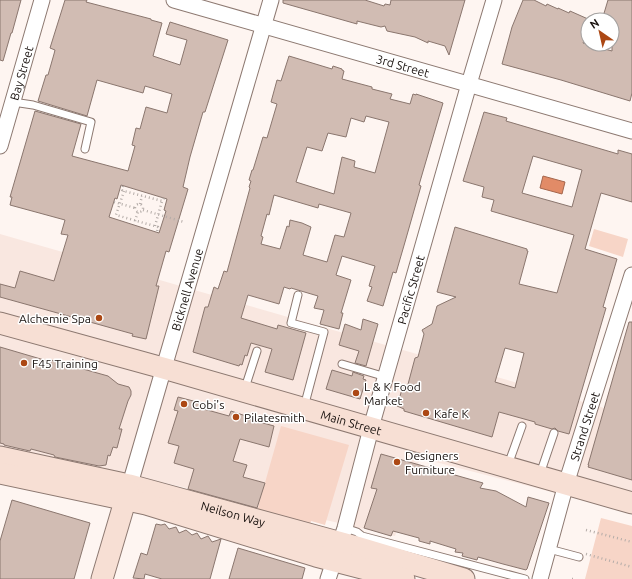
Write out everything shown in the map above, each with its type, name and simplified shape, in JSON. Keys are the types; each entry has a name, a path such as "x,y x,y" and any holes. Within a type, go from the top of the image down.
{"street":[{"name":"Bay Street","path":"0,146 42,0"},
{"name":"3rd Street","path":"174,0 632,131"},
{"name":"Bicknell Avenue","path":"102,579 271,0"},
{"name":"Pacific Street","path":"337,552 371,428 494,0"},
{"name":"Strand Street","path":"540,579 566,484 626,319 632,275"},
{"name":"Main Street","path":"0,323 304,408 632,503"},
{"name":"Neilson Way","path":"0,457 337,552 464,579"},
{"name":"Neilson Way","path":"0,473 128,492"},
{"name":"Neilson Way","path":"337,552 404,579"}],"lane":[{"path":"13,102 33,105 91,122 85,149"},
{"path":"298,295 291,323 324,332 304,408"},
{"path":"244,391 257,351"},
{"path":"342,364 386,376"},
{"path":"508,467 522,426"},
{"path":"539,476 554,433"},
{"path":"337,552 357,532 362,536 525,579"},
{"path":"549,549 579,554"}],"path":[{"path":"123,186 122,190 124,191 116,215 155,226"},
{"path":"124,191 162,201"},
{"path":"135,208 138,204 140,204 142,196"},
{"path":"157,232 158,229 155,226 164,198"},
{"path":"114,202 135,208 138,212 136,221"},
{"path":"140,204 143,206 143,210"},
{"path":"138,212 140,213 143,210 184,222"},
{"path":"586,530 632,542"},
{"path":"579,554 632,567"}],"shaded area":[{"path":"543,176 565,182 562,194 540,188"},
{"path":"594,229 628,239 623,257 589,246"},
{"path":"0,234 632,416 632,513 420,458 395,536 109,470 0,447"},
{"path":"281,426 349,445 325,525 311,521 309,528 257,511"},
{"path":"601,518 632,526 632,579 585,579"}],"building":[{"path":"0,0 21,0 3,61 0,60"},
{"path":"65,0 87,0 86,2 162,23 153,56 180,65 187,40 166,34 170,22 228,40 205,112 203,112 190,157 183,187 188,189 169,252 166,251 156,286 159,286 146,339 132,336 133,334 0,297 0,284 15,288 20,271 54,281 68,235 61,234 65,220 10,205 12,197 10,197 35,111 81,124 72,156 128,171 135,146 132,145 136,128 140,129 146,107 167,113 172,94 145,86 143,93 97,80 87,116 38,101 46,75 48,75 55,50 50,48","holes":["121,185 167,199 164,210 166,211 159,233 109,217"]},
{"path":"283,0 365,0 384,6 385,4 390,5 391,0 465,0 449,55 445,46 428,41 428,43 415,37 387,31 385,26 381,27 357,21 357,24 283,3"},
{"path":"523,0 534,0 546,6 547,4 569,13 570,11 580,15 580,52 620,52 620,12 604,12 608,0 632,0 632,93 630,101 502,64 512,27"},
{"path":"289,56 332,69 333,66 342,69 344,71 342,79 392,94 390,99 410,104 413,94 416,94 443,103 419,185 421,186 396,273 393,272 383,306 367,301 372,287 369,286 375,266 342,256 336,275 351,280 341,313 343,313 339,329 320,324 324,310 314,308 318,296 284,287 279,304 248,295 241,318 277,329 278,325 306,333 293,380 265,372 272,349 251,343 247,356 245,355 242,365 240,364 239,366 193,352 205,307 208,307 214,287 218,289 224,271 227,272 250,188 251,181 249,180 263,137 267,138 277,104 271,102 277,80 281,81","holes":["366,116 389,122 375,173 354,167 355,161 342,157 334,194 296,182 307,147 322,151 328,133 346,137 351,118 364,122","274,195 318,208 319,204 351,213 344,237 335,235 327,262 303,255 311,227 302,223 290,220 289,227 287,226 280,249 261,244 263,237 261,236 267,214 269,215"]},
{"path":"484,112 507,118 506,121 618,154 618,150 632,154 632,202 601,193 585,249 617,259 603,307 606,308 569,434 558,431 555,428 552,429 535,424 535,422 499,412 492,437 404,411 404,409 397,406 403,386 407,388 415,358 418,357 424,334 422,330 432,324 437,306 456,297 437,292 455,227 527,249 528,251 519,284 557,293 574,235 491,211 494,200 482,197 484,187 463,181","holes":["533,156 582,170 572,207 522,193","505,348 524,353 515,388 495,382"]},
{"path":"363,319 378,324 366,366 355,363 359,351 339,345 345,324 361,330"},
{"path":"629,322 632,322 632,480 588,467"},
{"path":"0,347 51,362 51,360 108,376 118,384 129,387 131,395 119,429 122,429 117,448 113,447 110,456 108,455 106,465 99,466 55,457 54,455 31,449 30,451 0,443"},
{"path":"332,370 352,376 353,372 364,376 363,379 366,380 360,399 326,389"},
{"path":"178,397 201,403 200,408 229,416 231,411 246,416 245,418 274,426 269,447 240,439 233,461 247,465 243,477 265,483 257,508 188,489 194,469 174,463 179,446 168,443 178,411 174,410"},
{"path":"381,454 483,483 480,488 496,491 526,507 528,497 549,503 527,569 526,570 478,557 477,560 462,556 463,553 455,552 456,549 430,541 430,544 419,541 419,538 393,531 391,536 364,528 377,489 371,488"},
{"path":"12,500 90,523 74,579 0,579 0,541"},
{"path":"156,524 165,524 169,529 176,527 179,533 186,530 192,535 197,533 201,539 208,536 212,542 221,539 210,579 162,579 145,574 144,579 133,578 141,553 147,555"},
{"path":"238,548 305,568 302,579 229,579"}],"place":[{"name":"Alchemie Spa","path":"99,318"},
{"name":"F45 Training","path":"24,363"},
{"name":"L & K Food Market","path":"356,393"},
{"name":"Cobi's","path":"184,404"},
{"name":"Kafe K","path":"426,413"},
{"name":"Pilatesmith","path":"236,417"},
{"name":"Designers Furniture","path":"397,462"}]}
